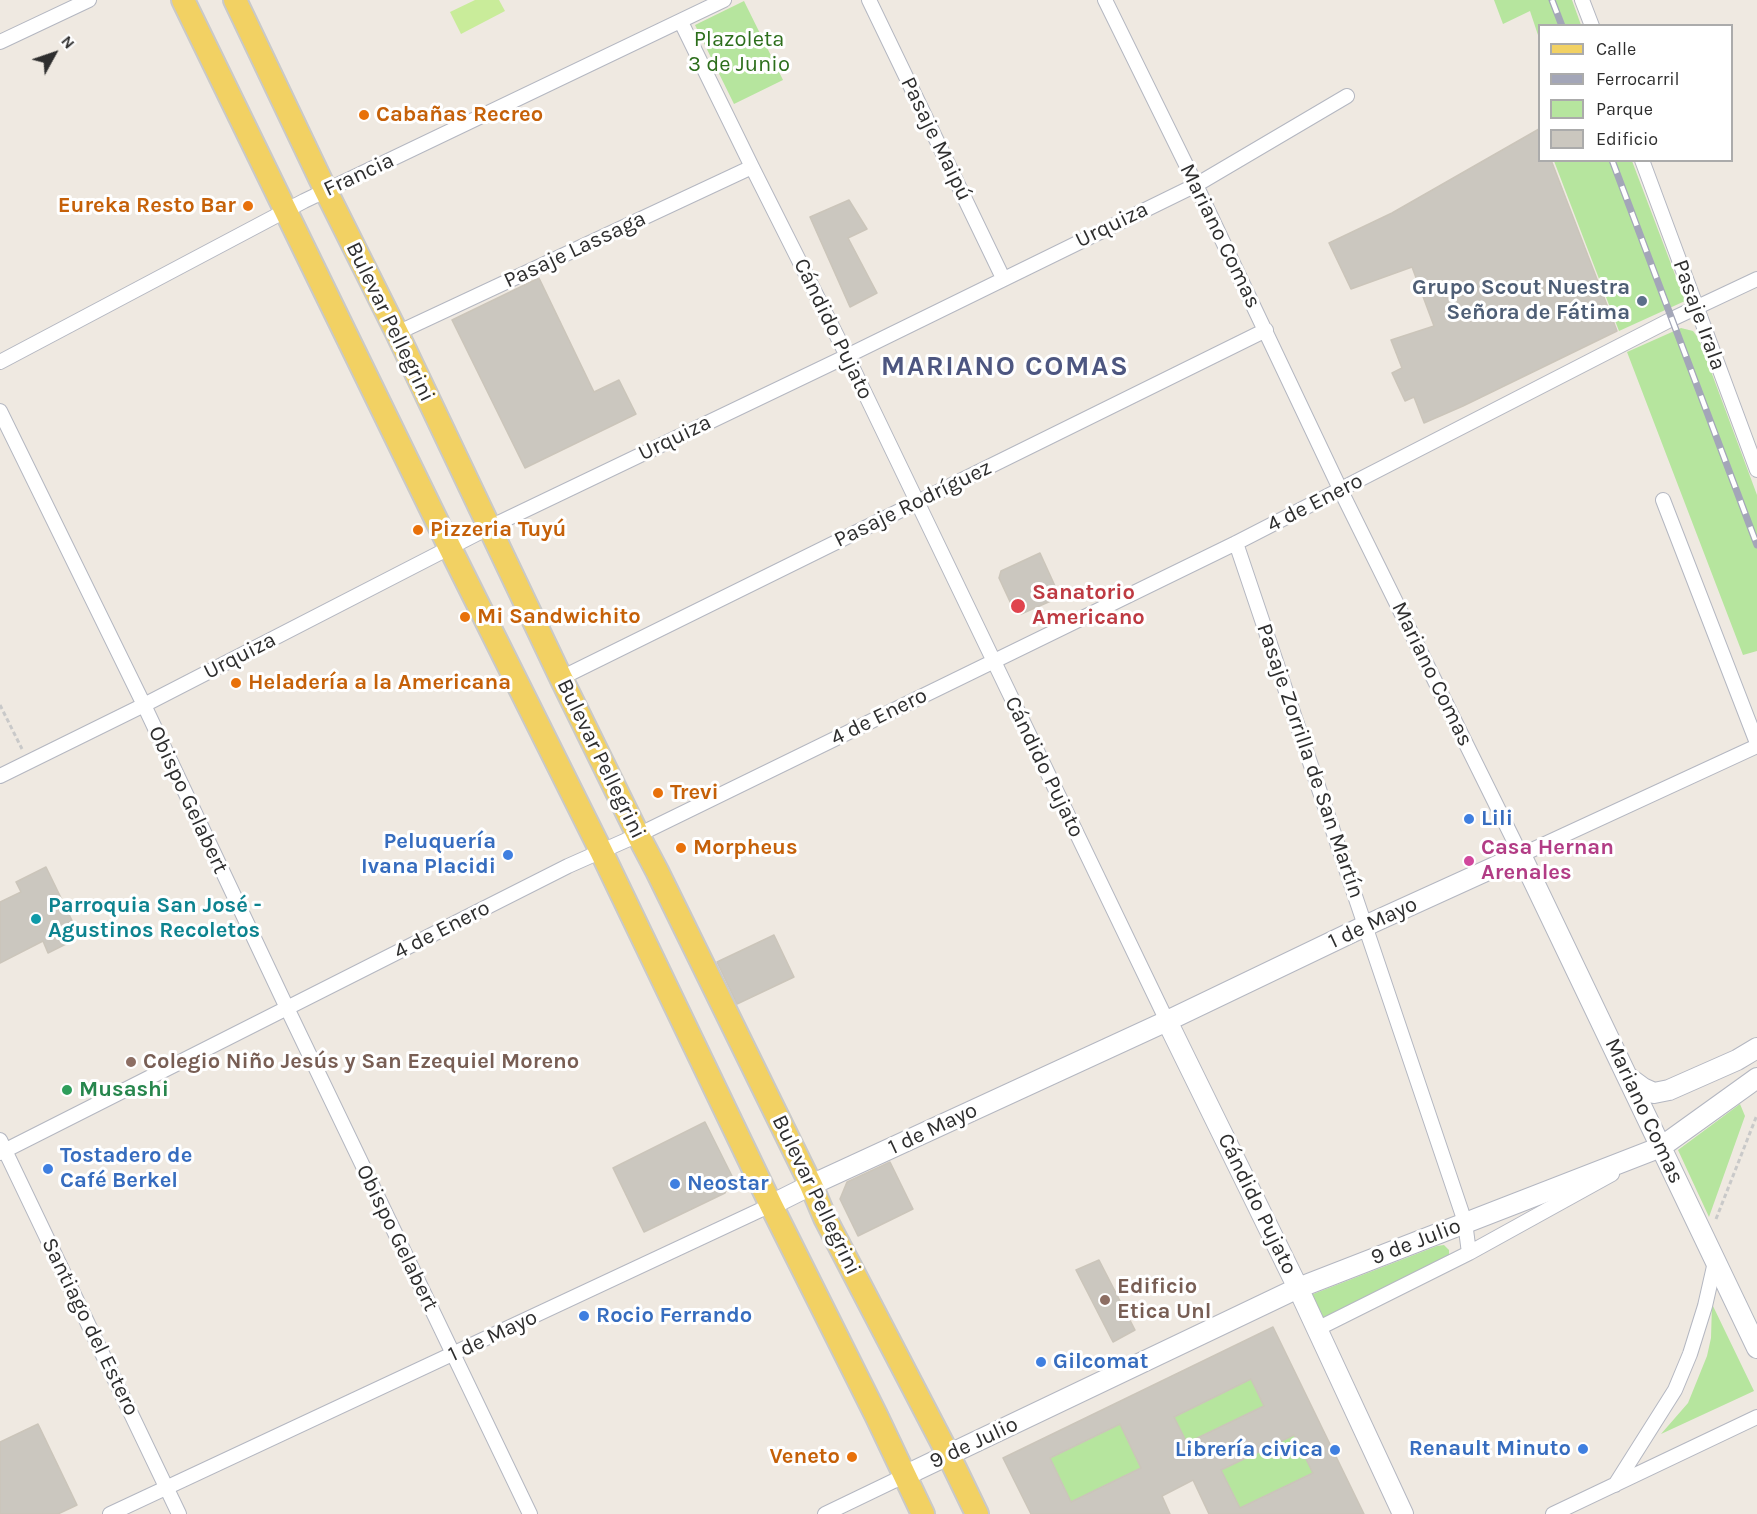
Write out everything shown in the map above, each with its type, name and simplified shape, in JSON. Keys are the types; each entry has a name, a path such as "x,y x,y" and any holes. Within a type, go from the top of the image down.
{"main road":[{"name":"Bulevar Pellegrini","path":"183,0 450,548 601,851 771,1206 923,1514"},
{"name":"Bulevar Pellegrini","path":"235,0 490,526 561,678 811,1185 825,1218 977,1514"},
{"name":"1 de Mayo","path":"771,1206 811,1185 1521,855"},
{"name":"Mariano Comas","path":"1521,855 1757,1348"},
{"name":"Cándido Pujato","path":"1167,1021 1298,1288 1403,1514"},
{"path":"1628,1077 1643,1088 1654,1092 1669,1090 1737,1060 1757,1048"},
{"path":"1660,1147 1757,1078"},
{"name":"9 de Julio","path":"904,1476 1298,1288 1660,1147"}],"street":[{"path":"0,42 89,0"},
{"name":"Francia","path":"0,362 287,210 724,0"},
{"name":"Pasaje Maipú","path":"869,0 1003,278"},
{"name":"Mariano Comas","path":"1105,0 1266,330 1341,490 1521,855"},
{"path":"1582,0 1591,24"},
{"name":"Cándido Pujato","path":"681,22 847,356 1167,1021"},
{"name":"Urquiza","path":"0,776 144,705 490,526 847,356 1196,185 1347,96"},
{"name":"Pasaje Irala","path":"1643,162 1757,470"},
{"name":"Pasaje Lassaga","path":"397,333 752,167"},
{"name":"4 de Enero","path":"2,1148 601,851 1236,543 1757,279"},
{"name":"Pasaje Rodríguez","path":"561,678 1266,330"},
{"name":"Obispo Gelabert","path":"0,411 144,705 530,1514"},
{"path":"1663,500 1757,745"},
{"name":"Pasaje Zorrilla de San Martín","path":"1236,543 1465,1222 1469,1253"},
{"name":"1 de Mayo","path":"1521,855 1757,745"},
{"name":"9 de Julio","path":"1317,1329 1469,1253 1660,1147"},
{"name":"Santiago del Estero","path":"2,1148 179,1514"},
{"name":"1 de Mayo","path":"110,1514 771,1206"},
{"path":"1615,1485 1675,1390 1696,1335 1715,1262"},
{"path":"1553,1514 1757,1417"},
{"name":"9 de Julio","path":"825,1514 904,1476"}],"path":[{"path":"0,705 28,762"},
{"path":"1707,1243 1757,1115"}],"green space":[{"path":"475,0 499,0 505,11 461,34 450,12"},
{"path":"1494,0 1572,0 1581,24 1538,24 1538,35 1530,11 1503,24"},
{"name":"Plazoleta 3 de Junio","path":"744,1 783,80 734,104 695,25"},
{"path":"1554,162 1632,162 1685,301 1619,331"},
{"path":"1681,328 1693,331 1699,339 1757,495 1757,651 1743,655 1627,352"},
{"path":"1740,1104 1745,1116 1709,1217 1678,1150"},
{"path":"1444,1245 1449,1250 1449,1256 1320,1321 1308,1296"},
{"path":"1712,1304 1754,1391 1661,1434 1688,1403 1707,1356 1711,1338"},
{"path":"1251,1379 1264,1406 1187,1443 1174,1417"},
{"path":"1120,1424 1141,1468 1071,1502 1050,1458"},
{"path":"1294,1435 1313,1473 1240,1508 1221,1470"}],"building":[{"path":"1538,130 1538,162 1552,162 1617,331 1424,423 1414,397 1405,401 1392,373 1402,368 1391,340 1434,326 1412,267 1351,289 1329,243 1392,213"},
{"path":"849,200 867,229 848,238 877,293 850,307 810,217"},
{"path":"539,278 594,392 619,380 636,414 525,468 452,320"},
{"path":"1040,553 1060,597 1021,614 1016,602 1012,606 999,578 1001,571"},
{"name":"Parroquia San José - Agustinos Recoletos","path":"46,867 80,937 48,953 43,941 0,963 0,902 21,892 16,882"},
{"path":"774,935 794,977 737,1004 717,962"},
{"name":"Neostar","path":"705,1122 732,1176 725,1193 644,1232 613,1168"},
{"path":"890,1162 913,1209 858,1236 840,1199 847,1182"},
{"name":"Edificio Etica Unl","path":"1099,1260 1135,1330 1113,1342 1076,1270"},
{"path":"1273,1327 1364,1514 1209,1514 1193,1480 1162,1496 1170,1514 1031,1514 1003,1458","holes":["1251,1379 1264,1406 1187,1443 1174,1417","1120,1424 1141,1468 1071,1502 1050,1458","1294,1435 1313,1473 1240,1508 1221,1470"]},
{"path":"38,1424 77,1505 58,1514 0,1514 0,1442"}],"railway":[{"path":"1552,0 1561,24"},
{"path":"1613,162 1757,545"}],"place":[{"name":"Cabañas Recreo","path":"364,115"},
{"name":"Eureka Resto Bar","path":"248,206"},
{"name":"Grupo Scout Nuestra Señora de Fátima","path":"1642,301"},
{"name":"Pizzeria Tuyú","path":"418,530"},
{"name":"Sanatorio Americano","path":"1018,606"},
{"name":"Mi Sandwichito","path":"465,617"},
{"name":"Heladería a la Americana","path":"236,683"},
{"name":"Trevi","path":"658,793"},
{"name":"Lili","path":"1469,819"},
{"name":"Morpheus","path":"681,848"},
{"name":"Peluquería Ivana Placidi","path":"508,855"},
{"name":"Casa Hernan Arenales","path":"1469,861"},
{"name":"Parroquia San José - Agustinos Recoletos","path":"36,919"},
{"name":"Colegio Niño Jesús y San Ezequiel Moreno","path":"131,1062"},
{"name":"Musashi","path":"67,1090"},
{"name":"Tostadero de Café Berkel","path":"48,1169"},
{"name":"Neostar","path":"675,1184"},
{"name":"Edificio Etica Unl","path":"1105,1300"},
{"name":"Rocio Ferrando","path":"584,1316"},
{"name":"Gilcomat","path":"1041,1362"},
{"name":"Renault Minuto","path":"1583,1449"},
{"name":"Librería civica","path":"1335,1450"},
{"name":"Veneto","path":"852,1457"}],"district":[{"name":"MARIANO COMAS","path":"1005,367"}]}
